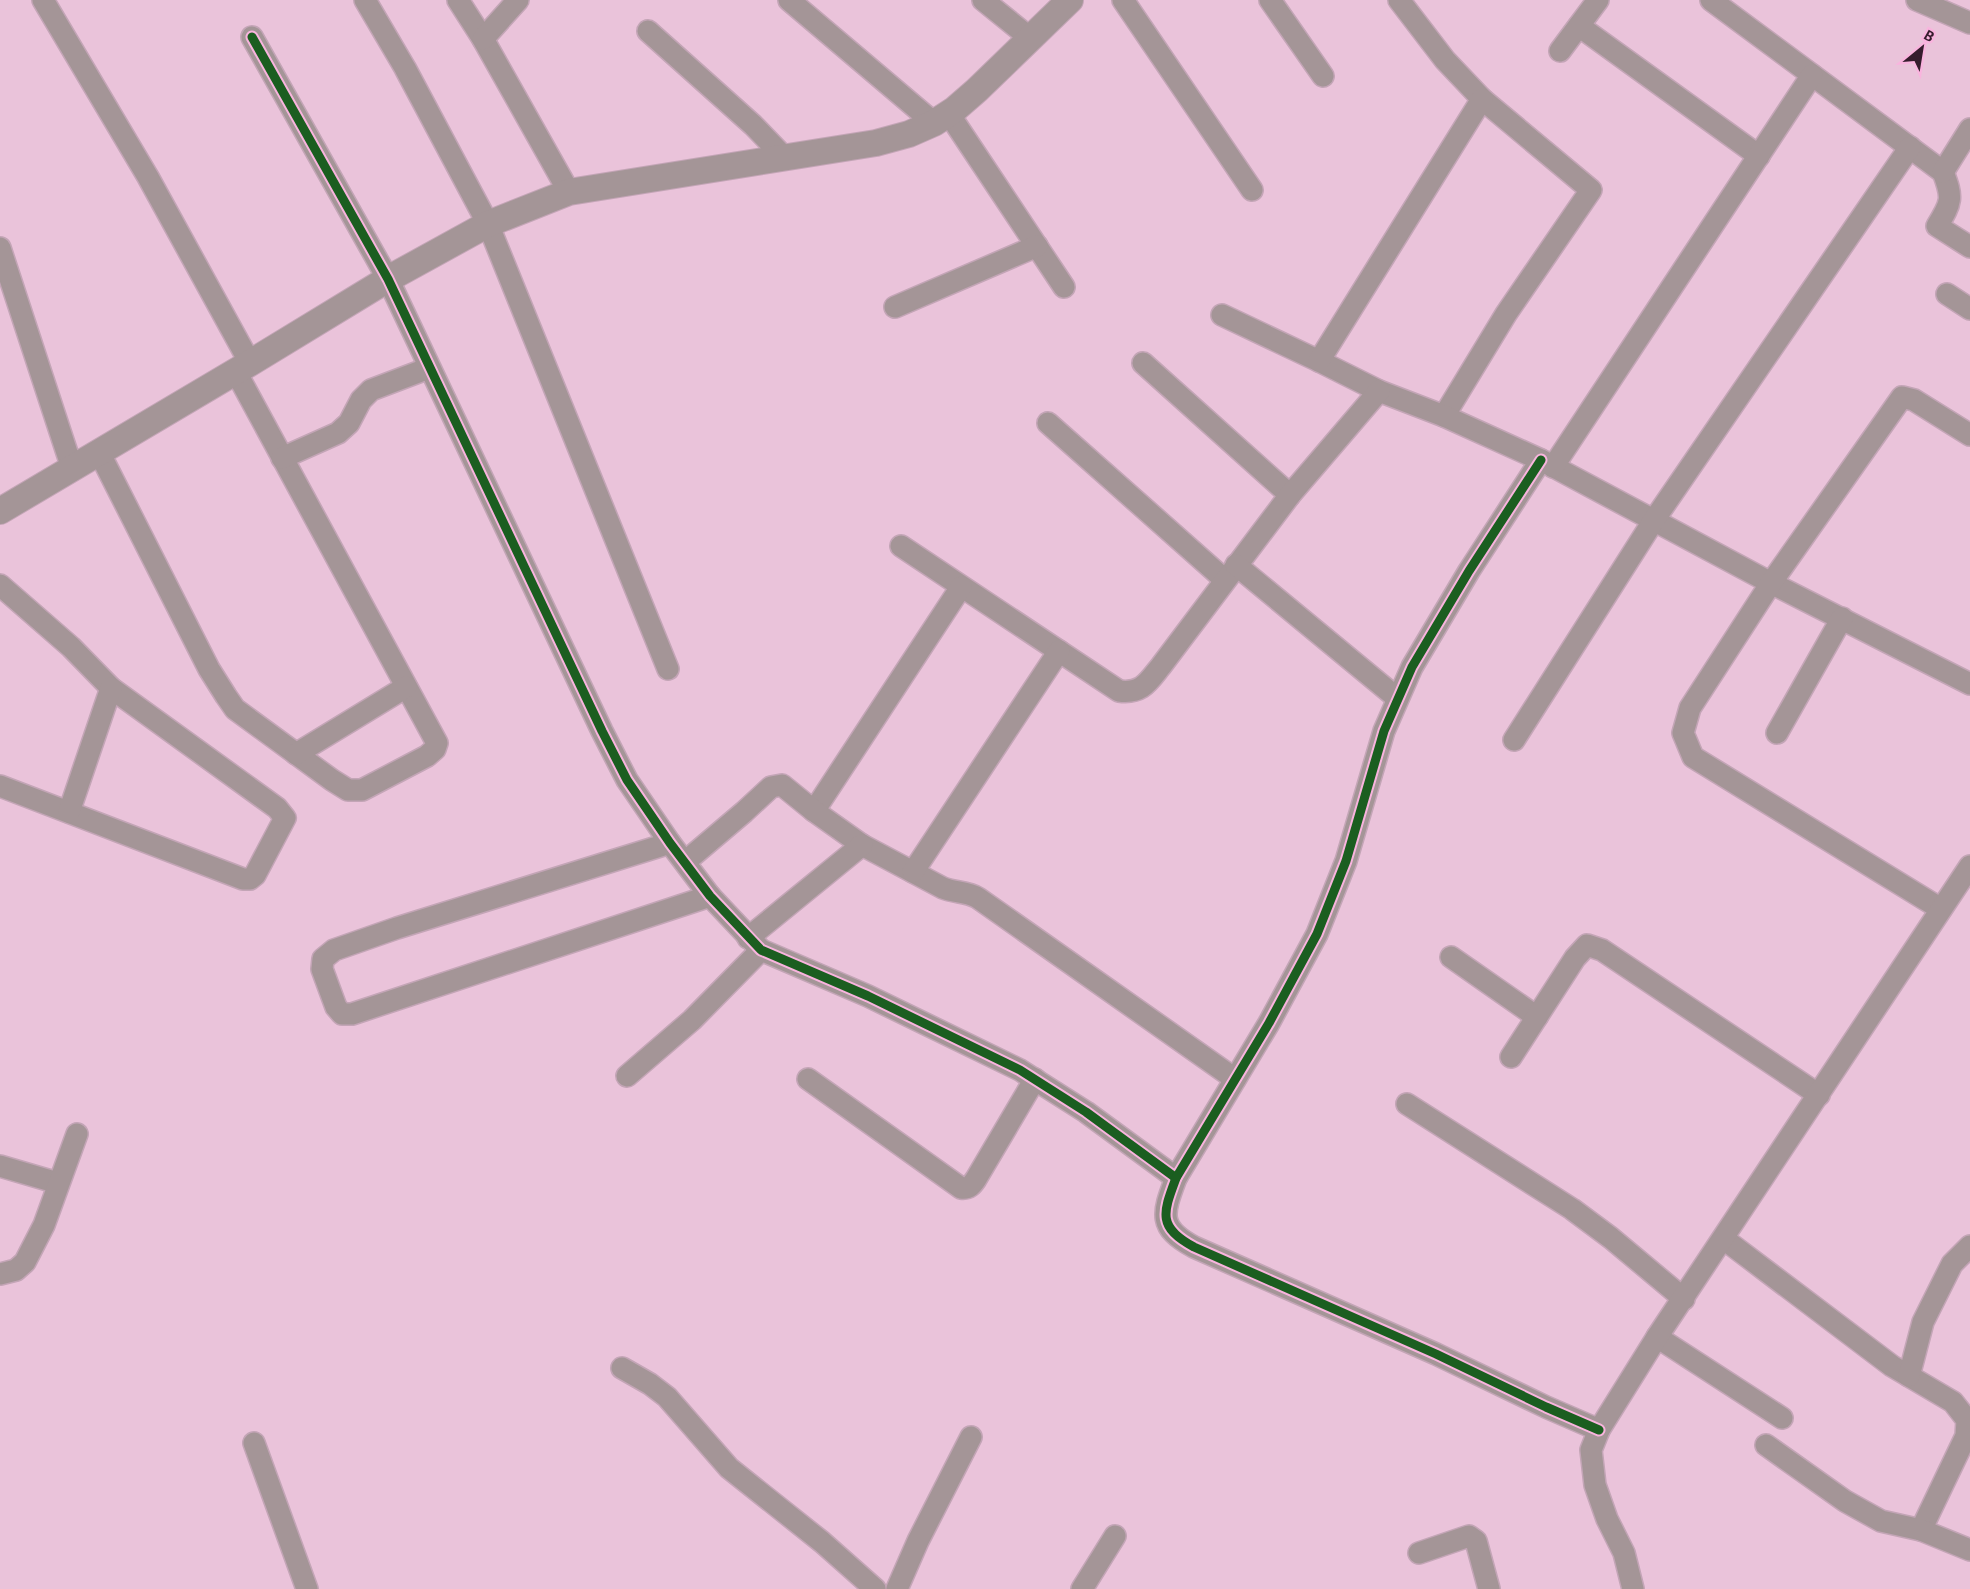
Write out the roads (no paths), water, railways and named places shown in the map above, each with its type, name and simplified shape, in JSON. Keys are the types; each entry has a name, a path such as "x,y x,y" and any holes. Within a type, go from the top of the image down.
{"street":[{"path":"43,0 148,177 243,368 282,458 437,743 435,749 427,756 362,790 348,790 235,709 209,669 99,452"},
{"path":"365,0 405,68 488,224 668,669"},
{"path":"458,0 483,39 569,192"},
{"path":"483,39 518,0"},
{"path":"789,0 941,118 1037,246 1064,287"},
{"path":"983,0 1030,38"},
{"path":"0,511 243,368 387,279 488,224 569,192 876,143 909,134 941,118 977,90 1070,0"},
{"path":"1123,0 1252,190"},
{"path":"1270,0 1323,76"},
{"path":"1399,0 1445,60 1482,99 1592,190 1506,314 1444,416"},
{"path":"1560,51 1598,0"},
{"path":"1711,0 1943,171 1950,190 1949,206 1937,226 1970,247"},
{"path":"1917,0 1970,23"},
{"path":"1579,26 1759,156"},
{"path":"648,31 753,125 785,158"},
{"path":"252,37 387,279 627,780 710,896 754,944 907,1014 1020,1070 1086,1112 1176,1178"},
{"path":"1599,1430 1180,1239 1168,1228 1165,1218 1168,1200 1176,1178 1269,1023 1317,934 1346,861 1384,731 1412,667 1453,597 1759,156 1812,75"},
{"path":"1319,360 1482,99"},
{"path":"1943,171 1970,129"},
{"path":"1514,740 1654,520 1910,147"},
{"path":"895,307 1037,246"},
{"path":"0,248 72,468"},
{"path":"1947,294 1970,309"},
{"path":"1222,315 1379,391 1444,416 1547,464 1771,583 1970,684"},
{"path":"1143,363 1290,495"},
{"path":"282,458 338,434 349,423 361,400 371,390 429,368"},
{"path":"901,546 1119,691 1131,692 1143,688 1290,495 1379,391"},
{"path":"1941,909 1693,757 1683,733 1690,708 1771,583 1902,397 1914,400 1970,435"},
{"path":"1048,423 1230,573 1398,698"},
{"path":"0,585 57,634 111,688 277,808 285,818 255,875 250,879 243,879 0,786"},
{"path":"814,811 961,587"},
{"path":"1777,733 1842,618"},
{"path":"912,872 1059,651"},
{"path":"296,754 406,687"},
{"path":"69,812 111,688"},
{"path":"685,862 771,786 782,785 814,811 862,844 950,891 971,893 1235,1079"},
{"path":"670,843 397,928 334,950 323,959 322,969 336,1007 342,1014 351,1014 710,896"},
{"path":"627,1076 692,1020 754,944 862,844"},
{"path":"1633,1589 1624,1553 1595,1485 1592,1450 1599,1430 1657,1338 1970,866"},
{"path":"1511,1057 1575,957 1587,945 1602,950 1819,1095"},
{"path":"1451,957 1537,1017"},
{"path":"808,1079 961,1188 966,1189 976,1179 1035,1080"},
{"path":"1407,1104 1572,1209 1611,1238 1684,1299"},
{"path":"0,1274 15,1270 25,1262 44,1225 77,1134"},
{"path":"0,1166 58,1183"},
{"path":"1724,1239 1892,1366 1953,1402 1967,1420 1966,1436 1921,1530"},
{"path":"1909,1376 1923,1322 1961,1268 1970,1246"},
{"path":"1657,1338 1782,1418"},
{"path":"622,1368 650,1383 667,1397 729,1468 822,1542 875,1589"},
{"path":"897,1589 918,1541 971,1437"},
{"path":"254,1443 307,1589"},
{"path":"1766,1444 1845,1501 1881,1521 1921,1530 1970,1550"},
{"path":"1082,1589 1115,1536"},
{"path":"1419,1553 1469,1536 1476,1541 1489,1589"}]}
